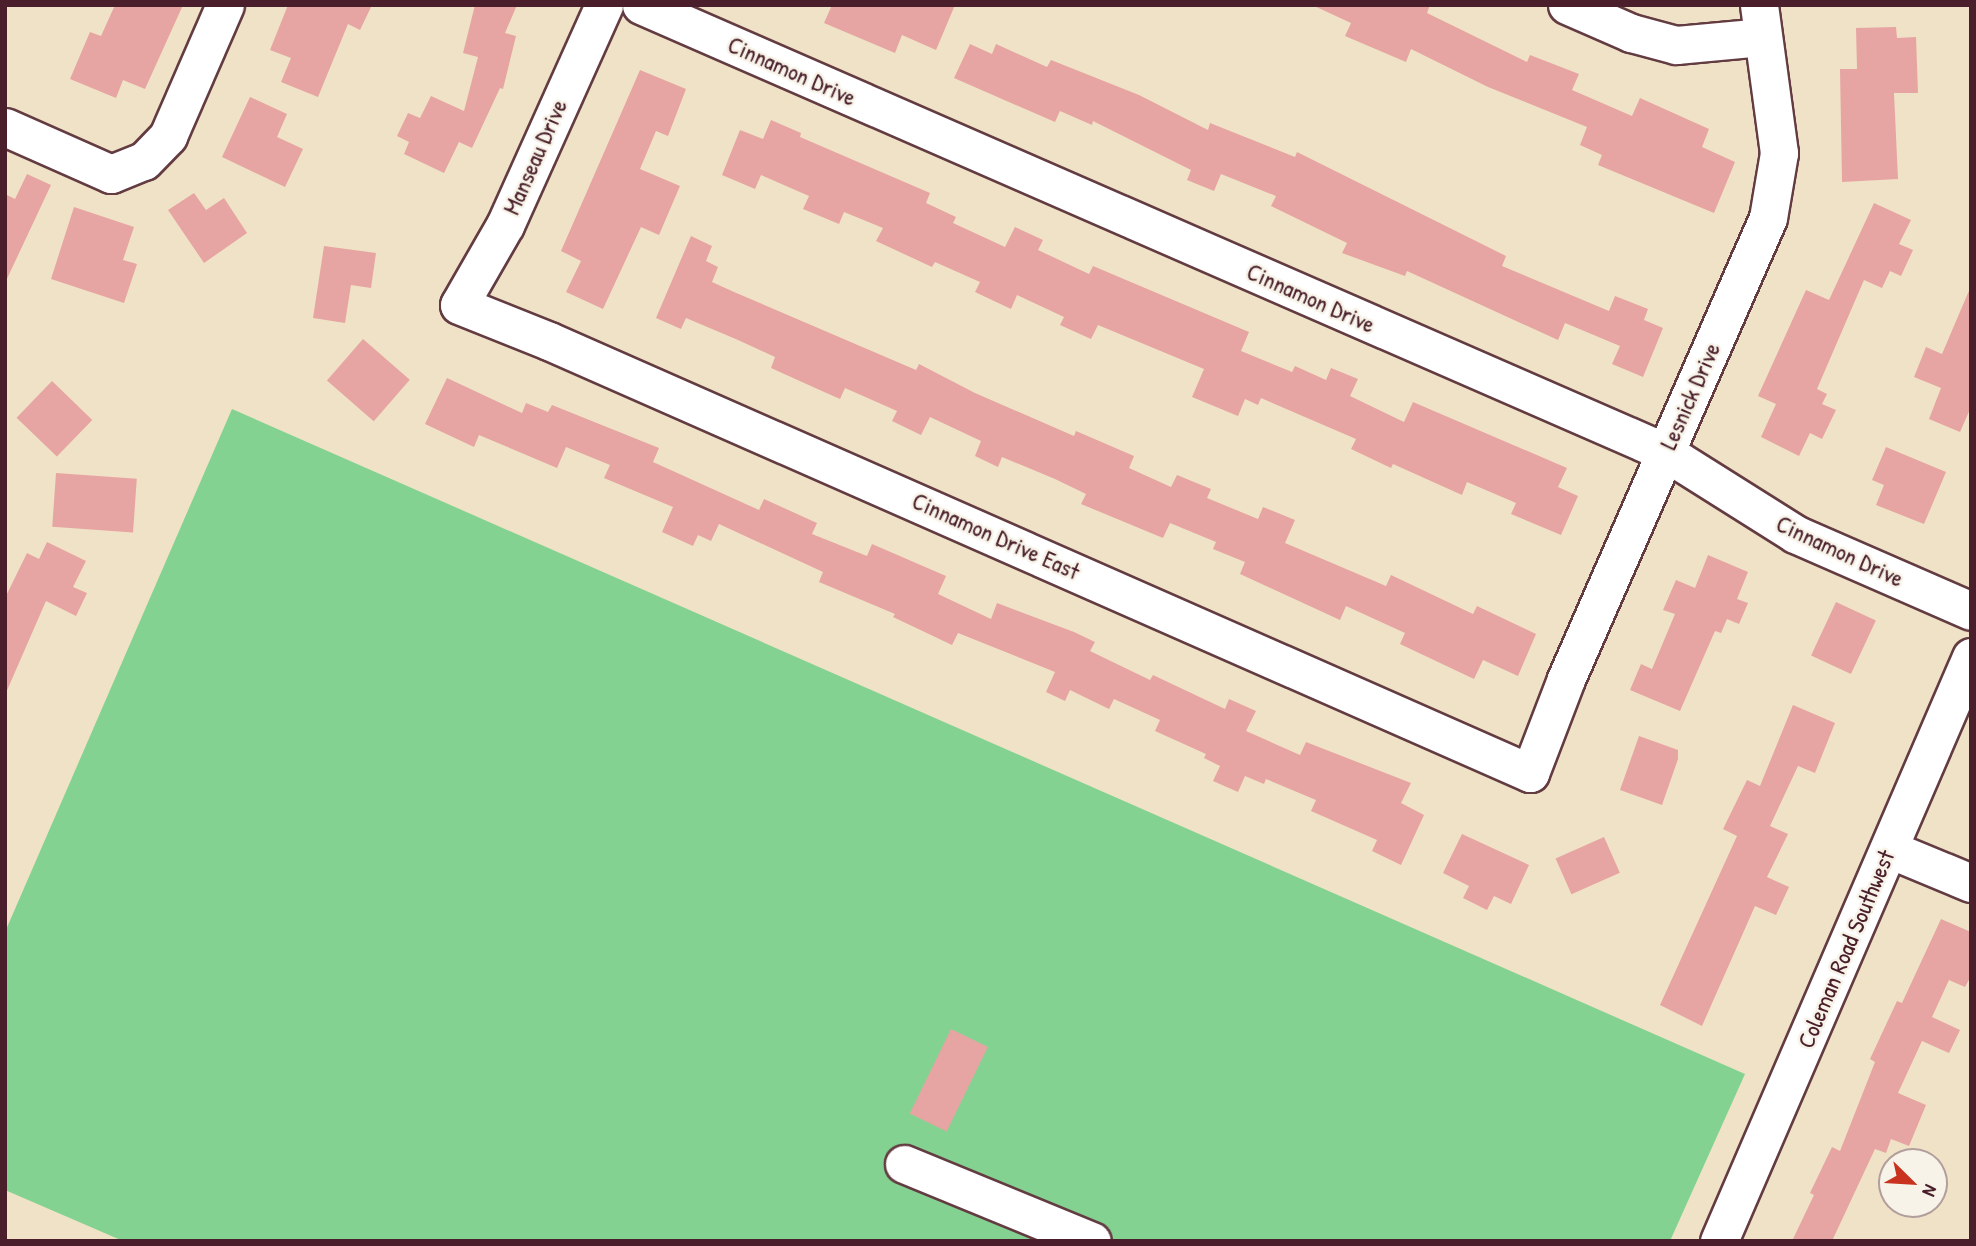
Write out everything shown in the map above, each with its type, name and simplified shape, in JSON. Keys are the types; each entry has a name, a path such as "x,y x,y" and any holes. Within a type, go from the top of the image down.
{"street":[{"path":"5,127 111,174 144,161 168,136 225,5"},
{"name":"Manseau Drive","path":"459,306 505,225 604,5"},
{"name":"Cinnamon Drive","path":"641,5 1665,452 1795,534 1971,611"},
{"path":"1567,5 1631,33 1676,45 1760,21"},
{"name":"Lesnick Drive","path":"1530,773 1566,679 1760,240 1773,197 1779,153 1760,21"},
{"name":"Cinnamon Drive East","path":"459,306 575,352 1530,773"},
{"name":"Coleman Road Southwest","path":"1719,1241 1971,657"},
{"path":"1889,849 1971,883"},
{"path":"904,1164 1091,1241"}],"green space":[{"path":"232,409 1745,1074 1670,1241 123,1241 5,1190 5,932"}],"building":[{"path":"115,5 183,5 145,89 123,80 116,98 70,79 90,32 101,36"},
{"path":"288,5 372,5 360,30 348,24 318,97 281,82 291,58 270,50"},
{"path":"475,5 517,5 505,33 516,36 503,89 500,88 472,148 459,142 444,173 404,154 409,142 397,136 408,113 420,118 431,96 464,111 478,57 463,53"},
{"path":"832,5 955,5 936,50 902,35 895,53 824,23"},
{"path":"1312,5 1430,5 1427,13 1527,62 1530,55 1579,74 1572,90 1632,116 1640,98 1709,129 1702,147 1735,162 1714,213 1598,165 1602,155 1580,145 1587,127 1488,87 1411,49 1406,62 1345,36 1351,23"},
{"path":"1896,27 1897,38 1916,37 1918,93 1894,93 1898,179 1842,182 1840,69 1857,69 1856,28"},
{"path":"970,44 992,54 996,44 1047,67 1051,60 1139,95 1208,130 1210,123 1295,157 1297,152 1506,256 1502,266 1609,311 1615,296 1648,309 1644,320 1663,328 1643,377 1612,364 1620,346 1565,323 1558,340 1407,271 1405,276 1342,253 1347,243 1271,206 1276,196 1221,174 1214,191 1187,180 1191,170 1093,121 1092,125 1060,111 1055,122 954,78"},
{"path":"640,70 686,89 668,136 656,131 640,169 680,186 659,235 641,227 603,309 566,292 581,261 561,251"},
{"path":"250,97 287,114 277,137 303,149 285,187 222,157"},
{"path":"771,120 801,133 800,137 930,193 926,203 956,217 953,223 1005,247 1015,227 1043,240 1038,250 1089,274 1093,266 1249,332 1241,351 1292,372 1295,366 1326,380 1331,368 1358,379 1350,396 1404,422 1413,402 1567,468 1558,487 1578,496 1561,535 1511,514 1516,503 1467,482 1462,495 1393,464 1391,468 1351,449 1356,439 1261,398 1258,405 1245,399 1238,416 1192,397 1204,369 1098,325 1091,339 1060,325 1064,317 1017,295 1011,309 975,292 980,282 935,262 932,267 876,241 883,228 844,212 839,224 803,209 809,196 761,175 755,189 722,175 740,130 763,139"},
{"path":"27,174 51,185 5,283 5,194 15,199"},
{"path":"194,193 206,210 224,198 247,233 204,263 168,210"},
{"path":"1874,203 1911,220 1899,244 1913,250 1901,276 1890,271 1882,288 1864,280 1817,389 1827,394 1822,404 1836,410 1822,439 1810,433 1799,456 1761,437 1776,404 1758,396 1806,290 1829,300"},
{"path":"74,207 134,227 123,260 137,264 124,303 51,279"},
{"path":"691,236 712,246 706,261 718,267 712,282 916,370 919,364 975,393 1074,436 1076,431 1134,456 1129,468 1171,487 1177,475 1211,489 1207,498 1258,519 1263,507 1295,520 1285,543 1386,586 1391,575 1473,614 1477,606 1536,634 1518,676 1483,660 1474,679 1400,644 1405,633 1346,606 1340,620 1240,574 1245,562 1213,549 1216,542 1170,523 1163,538 1081,504 1086,494 1055,479 1002,457 998,467 975,456 981,441 930,417 921,435 892,421 897,411 845,388 840,399 813,387 771,368 775,357 738,340 686,318 681,329 656,318"},
{"path":"324,246 376,253 371,288 351,285 345,323 313,318"},
{"path":"1971,286 1971,407 1960,432 1929,419 1941,388 1914,377 1926,347 1942,354"},
{"path":"363,339 410,380 374,421 327,381"},
{"path":"447,378 522,413 526,403 548,412 552,405 659,448 653,462 759,510 764,499 817,523 812,534 867,556 872,544 946,576 938,594 991,619 997,603 1074,632 1095,642 1090,651 1150,680 1153,675 1225,709 1229,699 1256,711 1246,731 1300,755 1306,742 1411,783 1401,803 1424,815 1401,865 1372,851 1377,840 1311,811 1316,800 1266,779 1264,784 1245,776 1238,792 1213,781 1220,766 1204,758 1206,754 1155,731 1160,720 1114,699 1109,709 1070,690 1065,701 1046,692 1055,672 958,633 952,645 893,617 895,614 819,582 823,572 719,524 711,541 698,535 693,546 662,532 673,507 604,478 610,465 566,447 557,468 479,435 474,447 425,424"},
{"path":"52,381 92,420 57,457 17,418"},
{"path":"1886,447 1946,472 1924,524 1876,505 1884,485 1872,480"},
{"path":"56,473 137,479 133,533 52,527"},
{"path":"47,542 86,561 73,587 87,593 76,616 46,601 5,695 5,598 27,553 39,559"},
{"path":"1708,555 1748,572 1737,599 1748,603 1739,624 1727,619 1721,633 1715,631 1680,711 1630,690 1641,664 1652,669 1675,614 1663,610 1676,580 1695,588"},
{"path":"1836,602 1876,621 1851,674 1811,655"},
{"path":"1793,705 1835,723 1815,773 1798,766 1770,826 1788,834 1767,877 1789,887 1776,915 1755,906 1702,1026 1660,1005 1737,836 1723,829 1747,780 1760,786"},
{"path":"1639,736 1678,750 1678,759 1662,805 1620,790"},
{"path":"1462,834 1529,865 1511,904 1494,896 1487,910 1463,898 1469,886 1443,873"},
{"path":"1604,837 1620,873 1571,894 1556,859"},
{"path":"1941,919 1971,932 1971,976 1965,987 1949,980 1932,1017 1960,1030 1949,1053 1922,1041 1898,1093 1926,1105 1909,1146 1891,1139 1888,1148 1875,1149 1832,1241 1792,1241 1814,1195 1810,1193 1832,1147 1840,1151 1875,1062 1870,1059 1897,1001 1902,1003"},
{"path":"951,1029 988,1047 947,1131 910,1113"}]}
